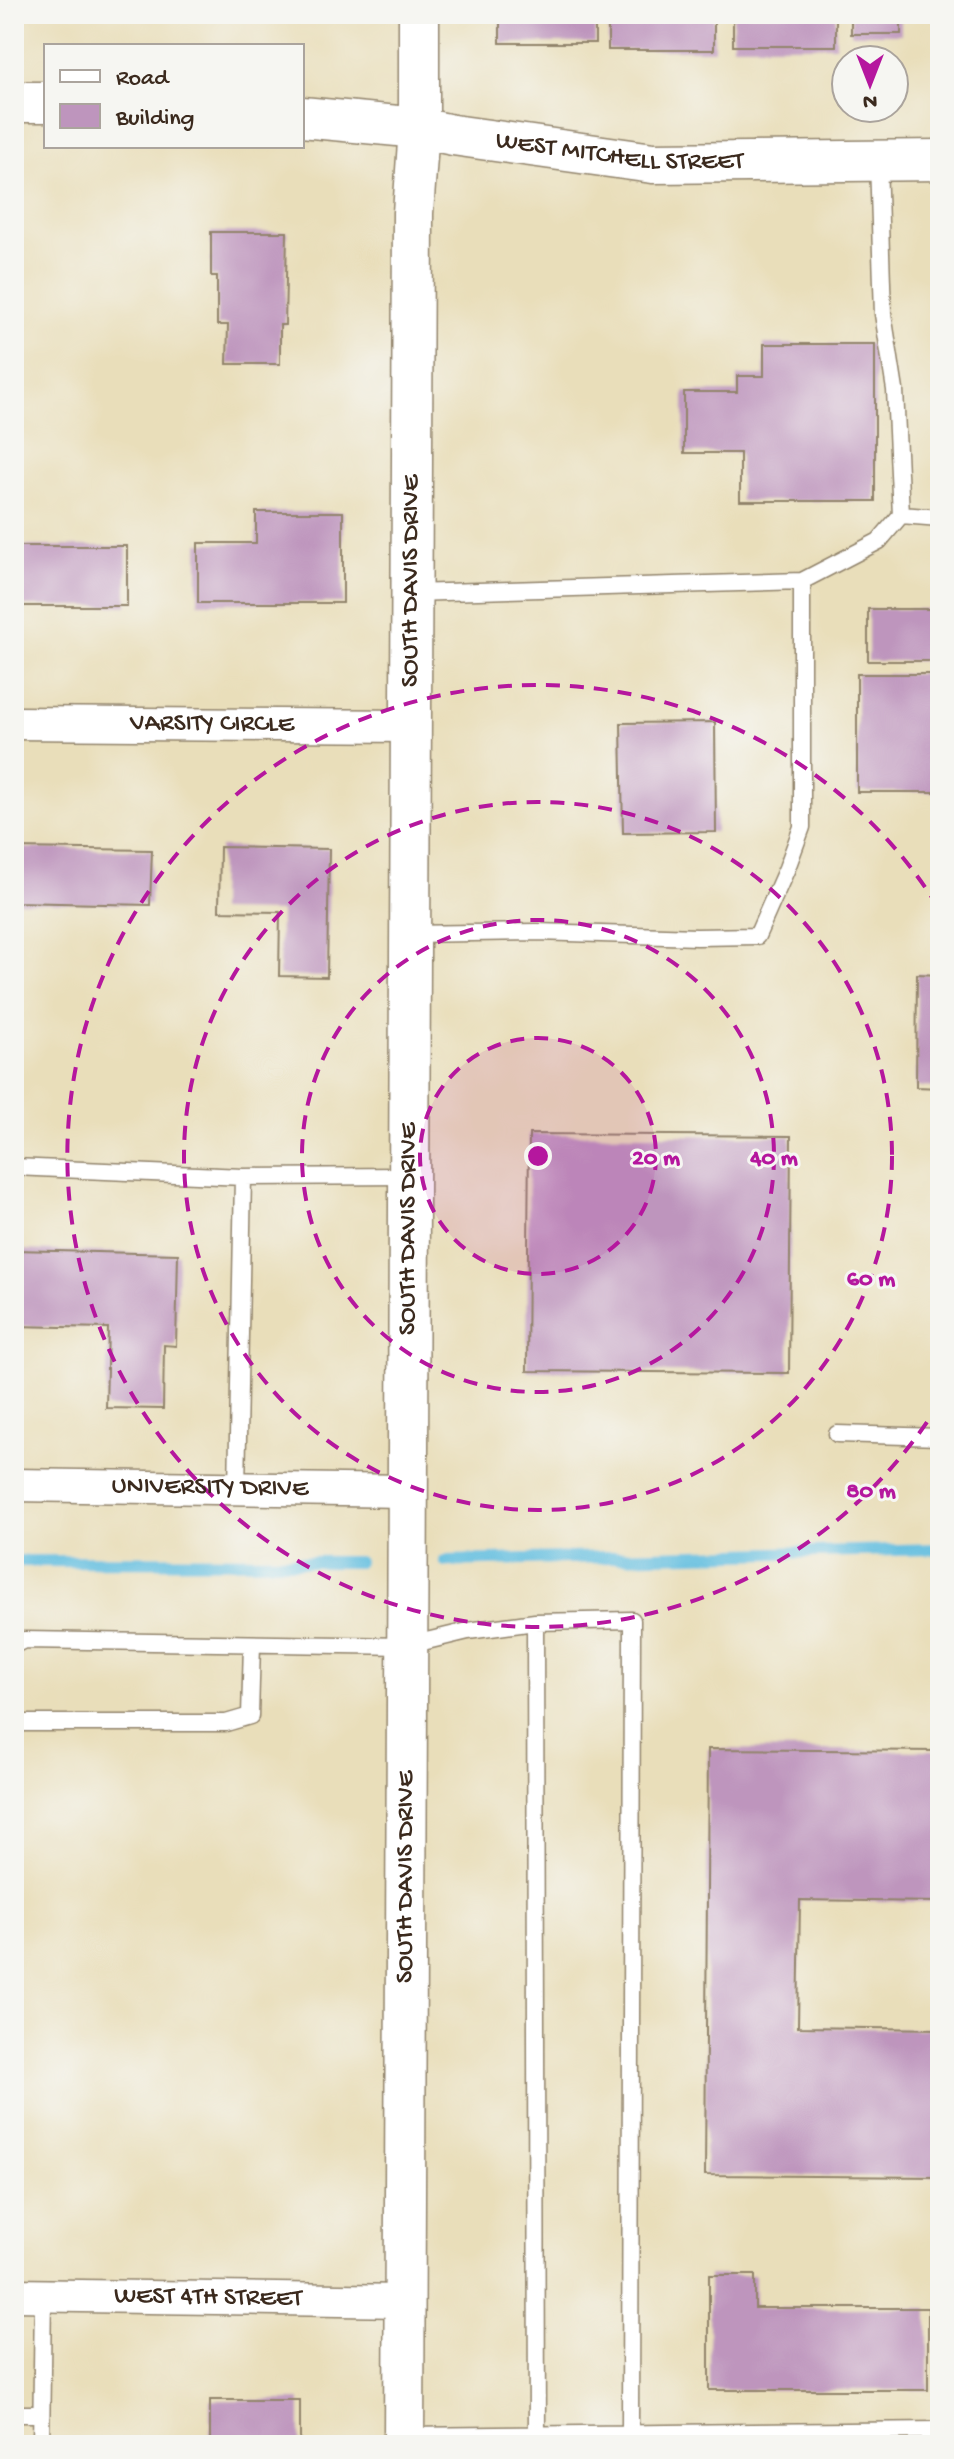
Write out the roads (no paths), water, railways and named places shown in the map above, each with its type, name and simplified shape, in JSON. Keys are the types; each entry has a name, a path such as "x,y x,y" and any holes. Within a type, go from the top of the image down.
{"street":[{"name":"SOUTH DAVIS DRIVE","path":"404,2441 413,213 419,128 419,14"},
{"path":"14,102 44,102"},
{"name":"WEST MITCHELL STREET","path":"304,117 419,128 653,163 940,160"},
{"name":"VARSITY CIRCLE","path":"14,723 410,726"},
{"name":"UNIVERSITY DRIVE","path":"14,1485 406,1491"},
{"name":"WEST 4TH STREET","path":"28,2294 403,2301"}],"lane":[{"path":"411,593 802,581 879,541 901,515 895,390 883,314 878,161"},
{"path":"901,515 940,518"},
{"path":"409,934 537,932 757,936 802,827 802,581"},
{"path":"14,1167 243,1177 408,1176"},
{"path":"237,1489 243,1177"},
{"path":"837,1434 940,1437"},
{"path":"14,1645 24,1640 406,1646 468,1631 535,1622 632,1620 639,2437"},
{"path":"535,1622 537,2439"},
{"path":"14,1721 226,1723 250,1716 252,1644"},
{"path":"28,2294 41,2414 41,2445"},
{"path":"14,2414 41,2414"},
{"path":"404,2441 758,2438 940,2430"}],"waterway":[{"path":"445,1561 940,1549"},
{"path":"14,1561 358,1562"}]}
